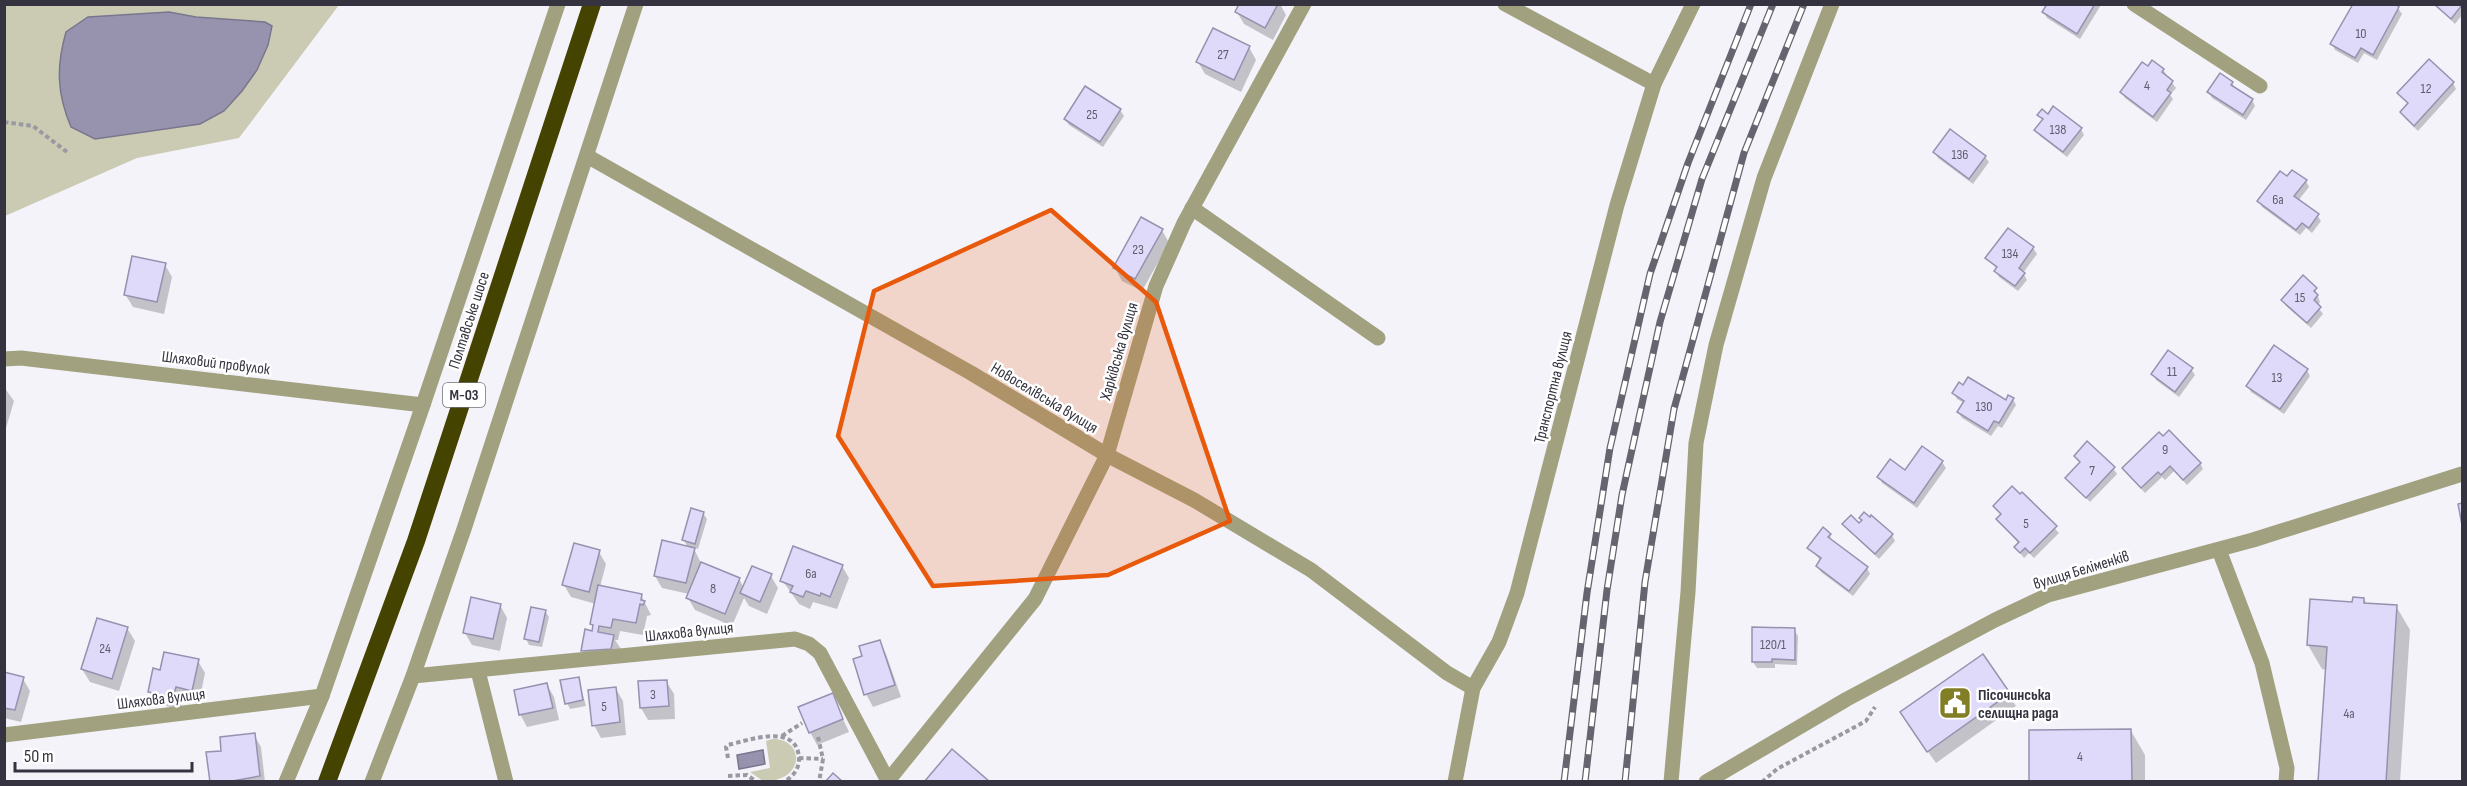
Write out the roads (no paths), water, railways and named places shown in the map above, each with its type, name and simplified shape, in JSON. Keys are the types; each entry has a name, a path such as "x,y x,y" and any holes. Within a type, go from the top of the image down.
{"highway":[{"name":"Полтавське шосе","path":"327,782 416,541 592,4"}],"street":[{"path":"286,782 322,696 558,4"},
{"path":"372,782 413,676 636,4"},
{"name":"Харківська вулиця","path":"888,781 1035,599 1107,455 1156,286 1192,208 1304,4"},
{"path":"1505,4 1654,84"},
{"name":"Транспортна вулиця","path":"1455,782 1473,688 1499,642 1517,593 1617,205 1654,84 1693,4"},
{"path":"1671,782 1688,592 1696,443 1716,345 1764,178 1832,4"},
{"path":"2134,4 2260,86"},
{"name":"Новоселівська вулиця","path":"587,156 971,373 1107,455 1194,500 1311,570 1447,673 1473,688"},
{"path":"1192,208 1378,338"},
{"name":"Шляховий провулок","path":"4,359 21,358 178,375 423,405"},
{"name":"вулиця Беліменків","path":"1706,782 1847,699 1995,620 2048,595 2219,550 2463,474"},
{"path":"2219,550 2262,663 2287,768 2286,782"},
{"name":"Шляхова вулиця","path":"413,676 788,639 803,641 819,653 888,781"},
{"path":"478,671 506,782"},
{"name":"Шляхова вулиця","path":"4,735 322,696"}],"railway":[{"path":"1564,782 1587,593 1610,448 1650,274 1688,163 1751,4"},
{"path":"1585,782 1607,590 1622,495 1660,322 1702,179 1773,4"},
{"path":"1625,782 1645,582 1674,409 1744,153 1804,4"}],"place":[{"name":"Пісочинська селищна рада","path":"1955,703"}]}
